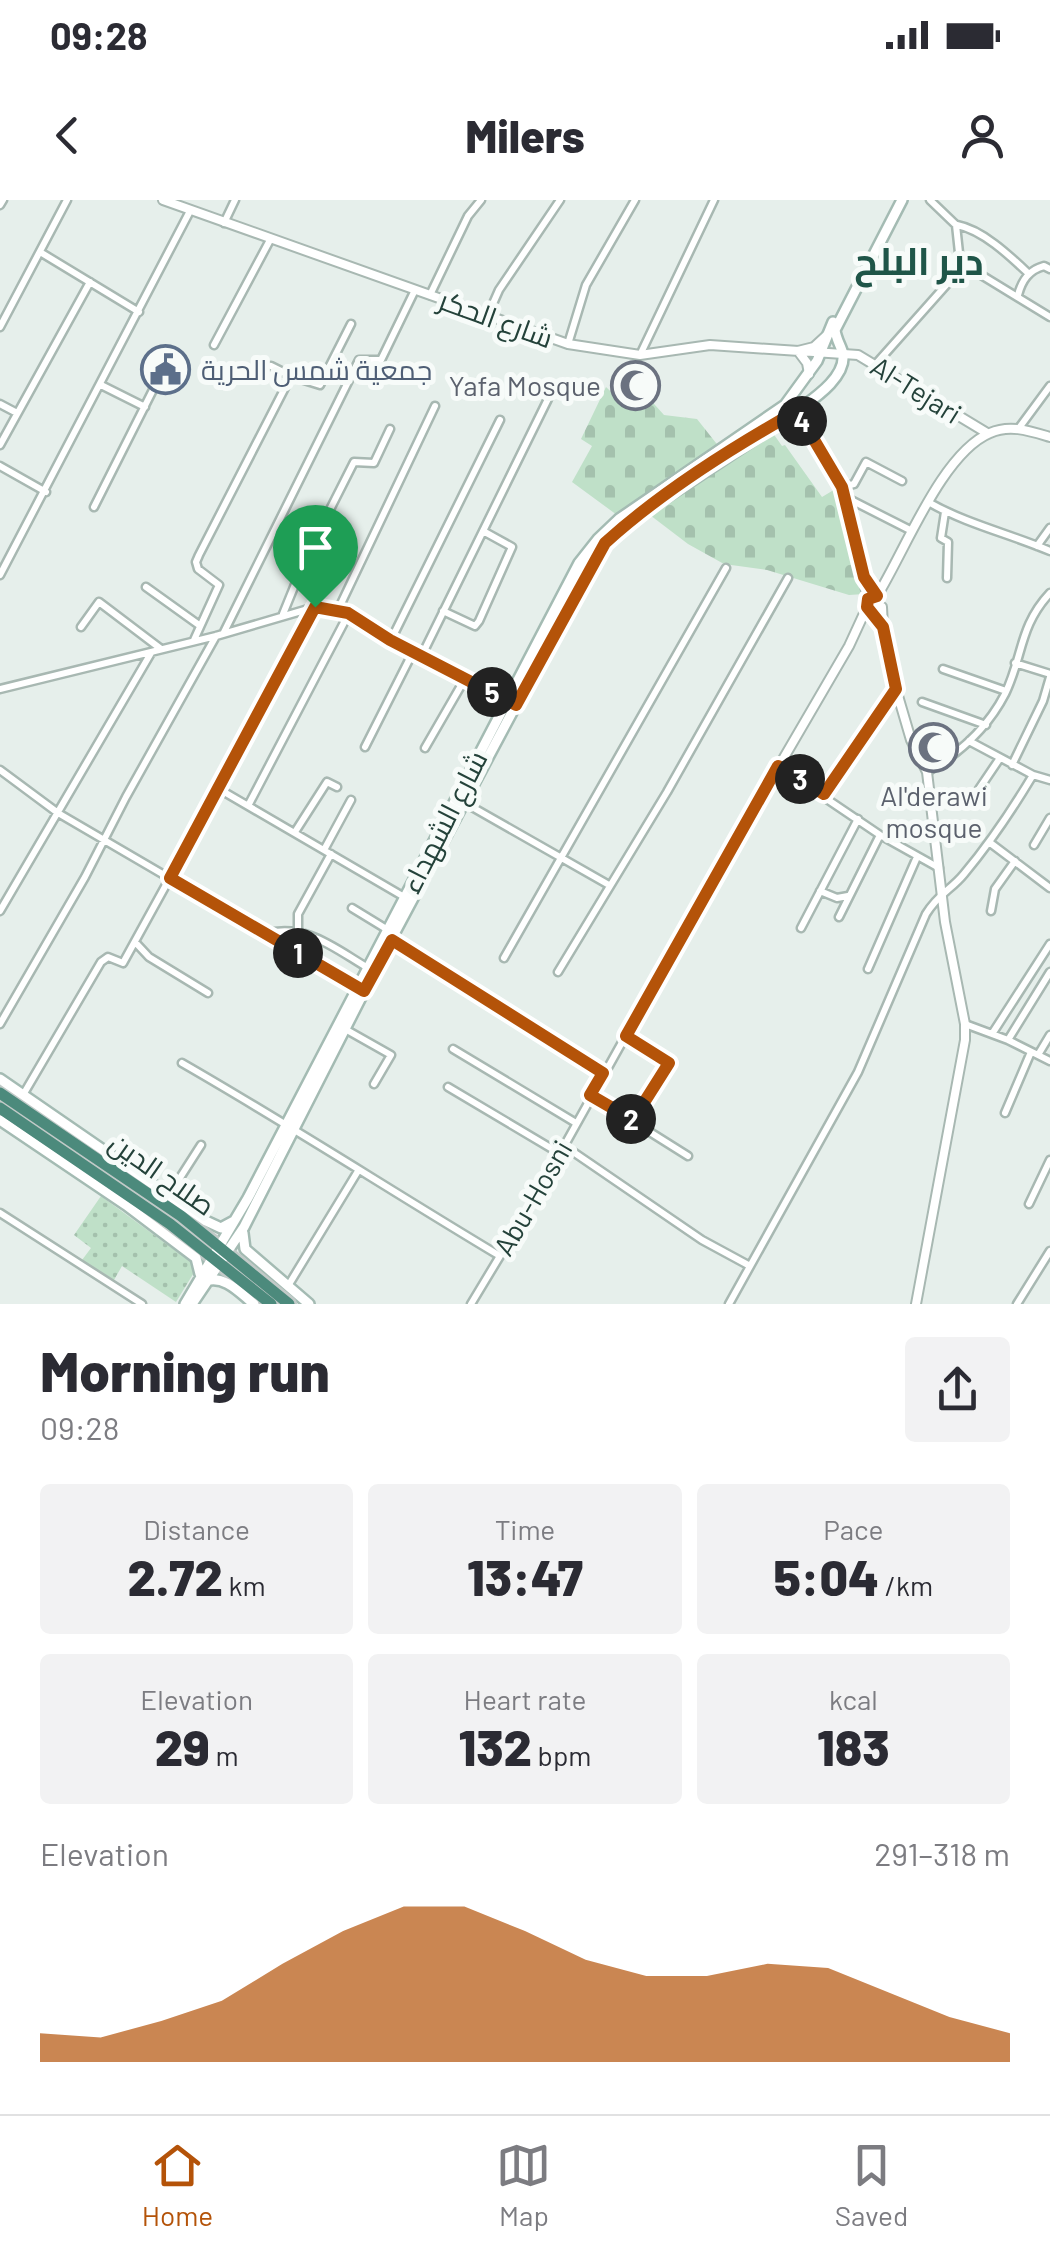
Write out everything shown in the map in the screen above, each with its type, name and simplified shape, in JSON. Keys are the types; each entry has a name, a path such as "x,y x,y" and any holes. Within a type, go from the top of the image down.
{"highway":[{"name":"صلاح الدين","path":"0,1093 109,1166 289,1304"},
{"name":"صلاح الدين","path":"0,1108 221,1254 271,1304"},
{"path":"109,1166 125,1164"}],"main road":[{"name":"شارع الشهداء","path":"408,900 465,802 579,563 619,519 769,418 793,397 821,353 852,282 899,200"},
{"name":"شارع الشهداء","path":"188,1304 240,1223 512,703 605,543 681,485 797,411 839,371 843,354 835,330 899,200"},
{"name":"شارع الشهداء","path":"290,1126 345,1029 368,968 390,935"},
{"path":"0,1079 219,1228 240,1223 244,1250 309,1304"},
{"path":"0,1120 126,1205 196,1258 203,1280 216,1278 225,1282 254,1304"}],"street":[{"path":"0,327 68,200"},
{"name":"شارع الحكر","path":"163,200 568,344 640,355 710,345 843,354"},
{"path":"224,222 235,200"},
{"path":"430,295 468,216 480,200"},
{"path":"488,315 499,290 560,200"},
{"path":"568,344 586,285 635,200"},
{"path":"640,355 714,200"},
{"path":"930,200 956,225 989,241 1029,274"},
{"path":"0,575 190,211"},
{"path":"875,365 948,283 960,262 956,225"},
{"path":"214,345 270,240"},
{"path":"40,252 139,312"},
{"path":"960,262 1050,317"},
{"path":"1018,295 1029,274 1044,266 1050,268"},
{"path":"0,445 90,282"},
{"path":"0,1024 220,635 359,360 381,360 414,290"},
{"path":"271,366 320,384 351,324"},
{"path":"809,374 806,360 798,351 814,347 829,332"},
{"name":"Al-Tejari","path":"843,354 858,355 987,434"},
{"path":"94,507 168,360"},
{"path":"194,642 218,585 198,569 196,562 291,376"},
{"path":"101,385 146,407"},
{"path":"1018,428 1050,386"},
{"path":"793,397 842,491 864,577 883,627 911,740 927,772 942,892 965,1024 966,1040 916,1304"},
{"path":"366,747 444,611 548,399"},
{"path":"0,404 17,413"},
{"path":"338,610 436,406"},
{"path":"390,640 500,420"},
{"path":"987,434 1018,428 1050,436"},
{"path":"283,615 307,554 354,462 374,462 390,429"},
{"name":"Abu-Hosni","path":"471,1304 875,603 950,463 987,434"},
{"path":"842,491 854,484 866,462 902,481"},
{"path":"0,466 46,492"},
{"path":"842,491 913,532"},
{"path":"930,503 1050,551"},
{"path":"945,512 941,538 948,542 947,578"},
{"path":"1037,546 1050,528"},
{"path":"444,611 474,626 479,621 512,547 483,531"},
{"path":"504,958 726,568"},
{"path":"558,972 667,792 788,578"},
{"path":"146,587 199,626"},
{"path":"927,772 986,725 1006,692 1032,612 1050,594"},
{"path":"81,627 99,602 162,649"},
{"path":"0,689 194,642 315,607 348,613 390,640 512,703"},
{"path":"23,1094 102,962 108,958 123,963 315,607"},
{"path":"249,804 348,613"},
{"path":"0,910 152,652"},
{"path":"1012,764 1043,701 1050,676 1014,663"},
{"path":"944,669 1006,692"},
{"path":"425,748 466,677"},
{"path":"824,794 896,689"},
{"path":"922,702 986,725"},
{"path":"969,741 1050,780"},
{"path":"975,795 1000,758"},
{"path":"778,766 880,835 940,869"},
{"path":"0,770 58,813 361,989"},
{"path":"729,1304 858,1072 926,914 942,892 961,879 1033,775"},
{"path":"295,832 327,782 337,787"},
{"path":"220,789 408,900"},
{"path":"298,931 298,914 351,800"},
{"path":"465,802 609,886"},
{"path":"1034,845 1050,818"},
{"path":"801,928 858,819"},
{"path":"839,916 880,835"},
{"path":"989,842 1050,888"},
{"path":"868,969 917,858"},
{"path":"991,911 995,889 1014,861"},
{"path":"820,892 837,898 849,896"},
{"path":"352,908 603,1073"},
{"path":"265,934 284,929 308,932 368,968"},
{"path":"135,942 149,957 208,993"},
{"path":"992,1034 1050,944"},
{"path":"1008,1040 1050,972"},
{"path":"965,1024 1050,1061"},
{"path":"345,1029 391,1055 374,1084"},
{"path":"1005,1113 1034,1054 1050,1035"},
{"path":"626,1036 669,1063 633,1120"},
{"path":"454,1049 576,1122"},
{"path":"182,1062 500,1256"},
{"path":"448,1087 561,1149 702,1240 750,1266"},
{"path":"590,1095 688,1156"},
{"path":"169,1194 201,1144"},
{"path":"1029,1204 1050,1160"},
{"path":"288,1286 358,1171"},
{"path":"0,1212 132,1302 142,1304"},
{"path":"1017,1304 1050,1251"}],"green space":[{"path":"606,387 629,409 646,395 664,415 697,419 720,448 617,515 572,482 592,446 581,439"},
{"path":"770,429 822,497 837,488 864,594 849,595 767,570 724,564 688,544 646,512"},
{"path":"101,1196 195,1265 176,1302 122,1266 114,1280 82,1260 91,1248 74,1235"}],"place":[{"name":"جمعية شمس الحرية","path":"166,370"},
{"name":"Yafa Mosque","path":"636,386"},
{"name":"Al'derawi mosque","path":"934,748"}],"district":[{"name":"دير البلح","path":"919,262"}],"route":[{"path":"797,411 842,487 864,577 877,596 866,601 867,607 883,627 896,689 824,794 778,766 626,1036 669,1063 633,1120 590,1095 603,1073 392,940 364,991 170,878 315,607 348,613 390,640 516,705 605,543 681,485 797,411"}]}
